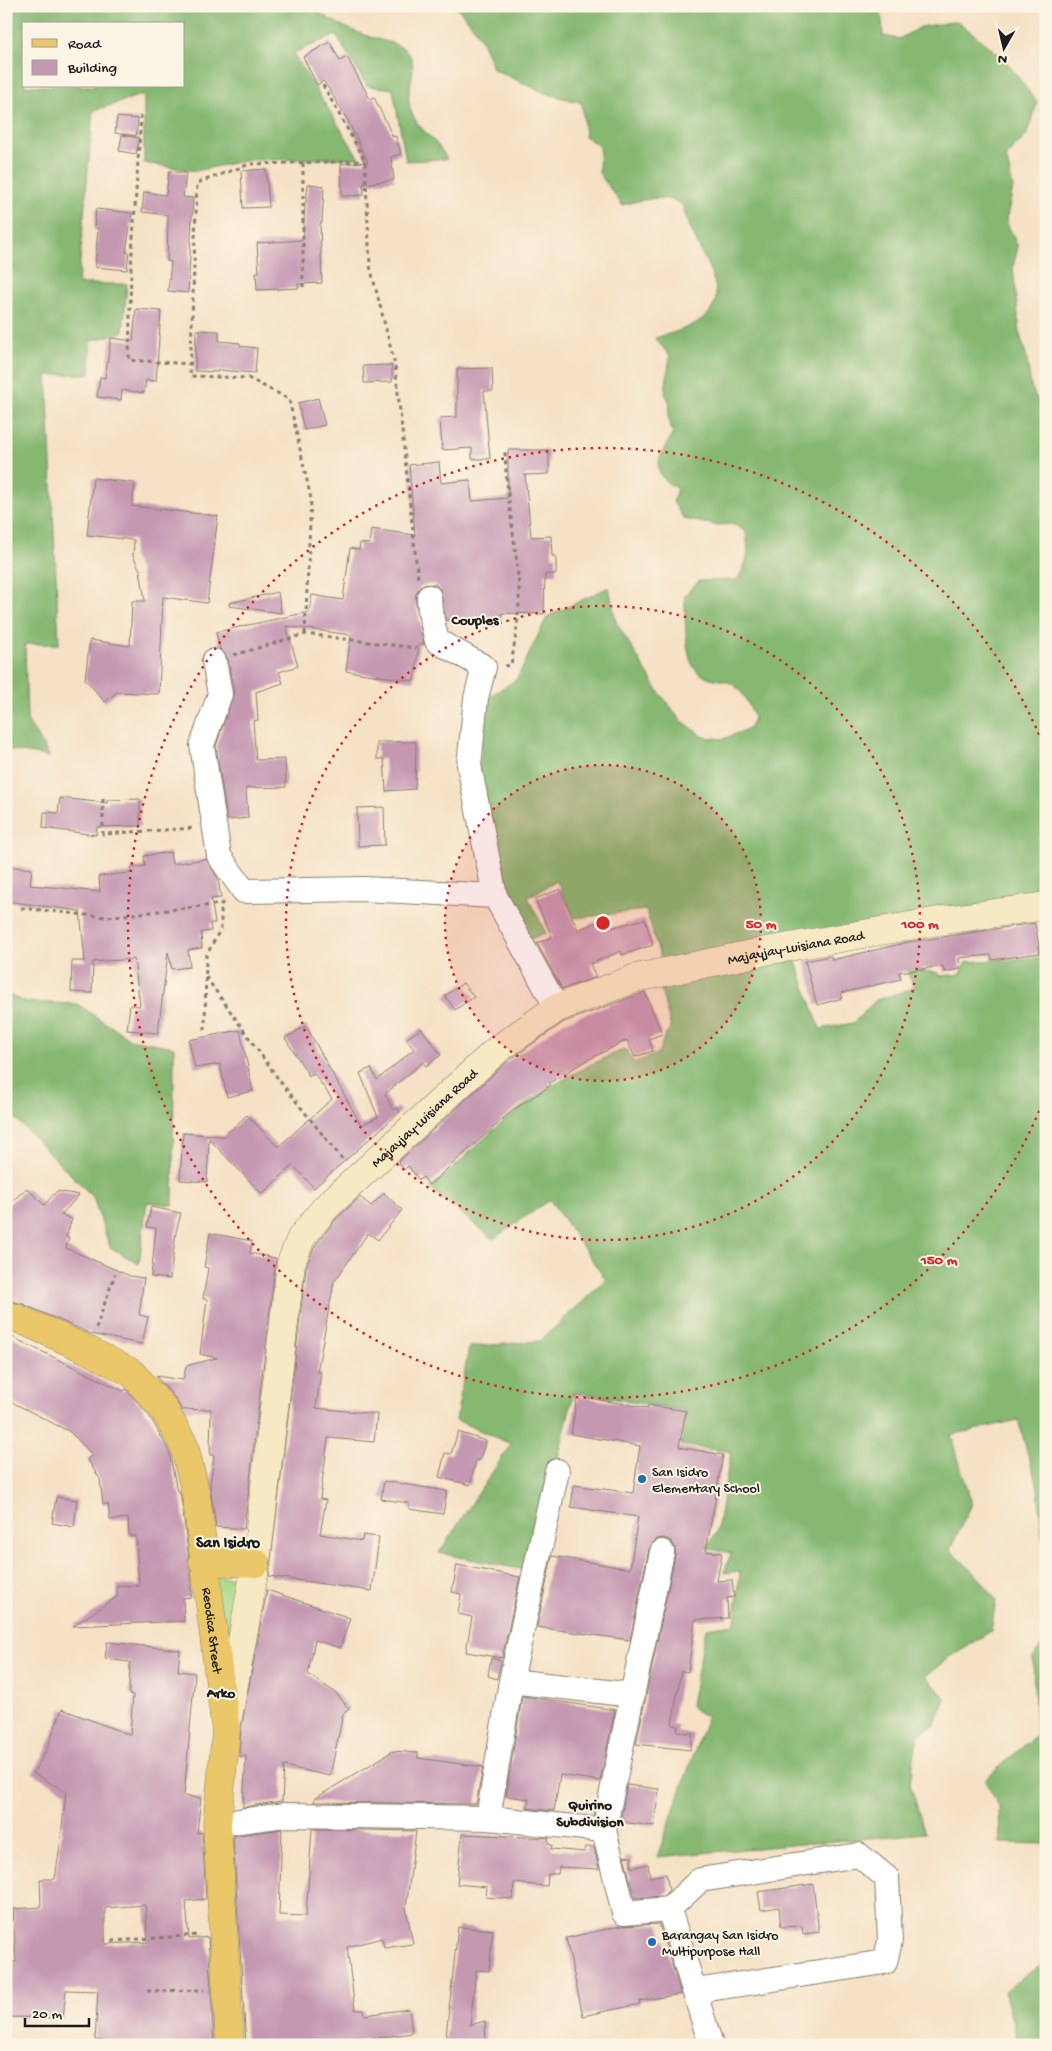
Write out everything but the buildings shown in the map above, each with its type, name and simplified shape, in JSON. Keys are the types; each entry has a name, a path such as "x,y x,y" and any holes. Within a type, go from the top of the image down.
{"main road":[{"name":"Reodica Street","path":"6,1316 17,1318 88,1350 132,1373 163,1408 184,1445 196,1494 226,1732 217,1824 230,2045"},
{"path":"203,1561 256,1563"}],"street":[{"path":"429,597 436,641 484,666 476,698 469,764 495,896 557,1008"},
{"path":"214,662 220,694 202,745 219,856 244,891 364,890 495,896"},
{"name":"Majayjay-Luisiana Road","path":"226,1732 256,1563 291,1263 300,1238 325,1208 498,1050 557,1008 636,978 766,950 944,920 1046,906"},
{"path":"488,1818 511,1681 557,1471"},
{"path":"662,1552 604,1830 624,1913 669,1909 700,1880 859,1855 887,1878 890,1941 885,1962 694,1991"},
{"path":"511,1681 632,1695"},
{"path":"217,1824 285,1815 488,1818 604,1830"},
{"path":"669,1909 710,2045"}],"path":[{"path":"323,85 365,161 370,266 395,365 420,596 429,597"},
{"path":"141,115 131,268 129,360 191,364"},
{"path":"305,634 311,499 289,399 248,378 190,376 197,182 250,164 365,161"},
{"path":"302,163 303,288"},
{"path":"484,666 512,665 518,621 519,590 506,485 505,451"},
{"path":"214,662 305,634 427,649 436,641"},
{"path":"103,799 103,834 214,827"},
{"path":"21,908 106,917 221,904 244,891"},
{"path":"205,1030 206,956 221,928 221,904"},
{"path":"206,977 278,1080 357,1177"},
{"path":"88,1350 115,1274"},
{"path":"112,1940 224,1934"},
{"path":"147,1992 227,1989"}],"green space":[{"path":"6,6 310,6 345,27 391,43 404,49 409,54 413,67 409,97 411,111 420,126 447,159 406,161 393,89 367,86 336,35 293,53 359,158 247,160 195,171 144,163 144,94 93,111 78,284 127,284 123,332 90,341 90,374 47,375 59,644 25,644 27,720 50,757 6,749"},
{"path":"455,6 881,6 883,36 899,39 921,27 957,21 1004,58 1037,103 1026,136 1006,156 1013,188 1006,221 1018,247 1013,267 1020,335 1026,354 1031,387 1046,416 1046,896 661,960 646,910 575,918 557,881 528,897 546,933 527,940 505,875 479,769 487,698 517,679 547,617 609,587 616,622 658,691 681,720 704,737 723,739 750,728 754,718 741,692 733,684 699,673 692,664 687,640 685,611 685,595 699,581 737,580 746,562 748,546 746,532 736,524 715,525 684,519 673,502 677,489 661,476 659,470 660,457 673,433 668,417 670,403 665,393 670,356 655,338 687,327 707,315 715,302 715,287 710,270 682,204 660,198 622,205 599,173 600,147 585,136 582,103 545,93 493,69 478,35 469,21"},
{"path":"793,953 820,1029 853,1023 876,1000 914,988 907,970 918,966 921,971 935,972 941,976 961,974 966,962 1046,957 1046,1549 1043,1541 1038,1488 1018,1420 951,1435 972,1504 950,1549 981,1580 996,1600 991,1631 949,1657 926,1676 945,1698 934,1726 918,1734 910,1784 925,1833 657,1857 707,1717 695,1710 691,1705 706,1628 735,1624 740,1571 724,1573 731,1553 706,1548 717,1531 731,1452 681,1445 687,1411 574,1392 530,1571 439,1553 511,1444 456,1420 469,1347 540,1341 606,1280 550,1200 493,1239 430,1188 510,1116 566,1078 626,1049 634,1063 659,1053 664,1037 671,1028 658,978"},
{"path":"6,993 24,1002 77,1004 130,1039 174,1047 173,1205 147,1202 139,1264 110,1247 93,1197 6,1109"},
{"path":"212,1577 238,1578 224,1680"},
{"path":"1046,1639 1046,1844 1000,1843 999,1807 985,1780 1036,1735 1033,1658"},
{"path":"1046,1961 1046,2045 1019,2045 1004,1991"}],"place":[{"name":"San Isidro Elementary School","path":"642,1479"},
{"name":"Barangay San Isidro Multipurpose Hall","path":"652,1942"}],"district":[{"name":"Couples","path":"475,619"},
{"name":"San Isidro","path":"228,1541"},
{"name":"Arko","path":"221,1692"},
{"name":"Quirino Subdivision","path":"590,1812"}]}
